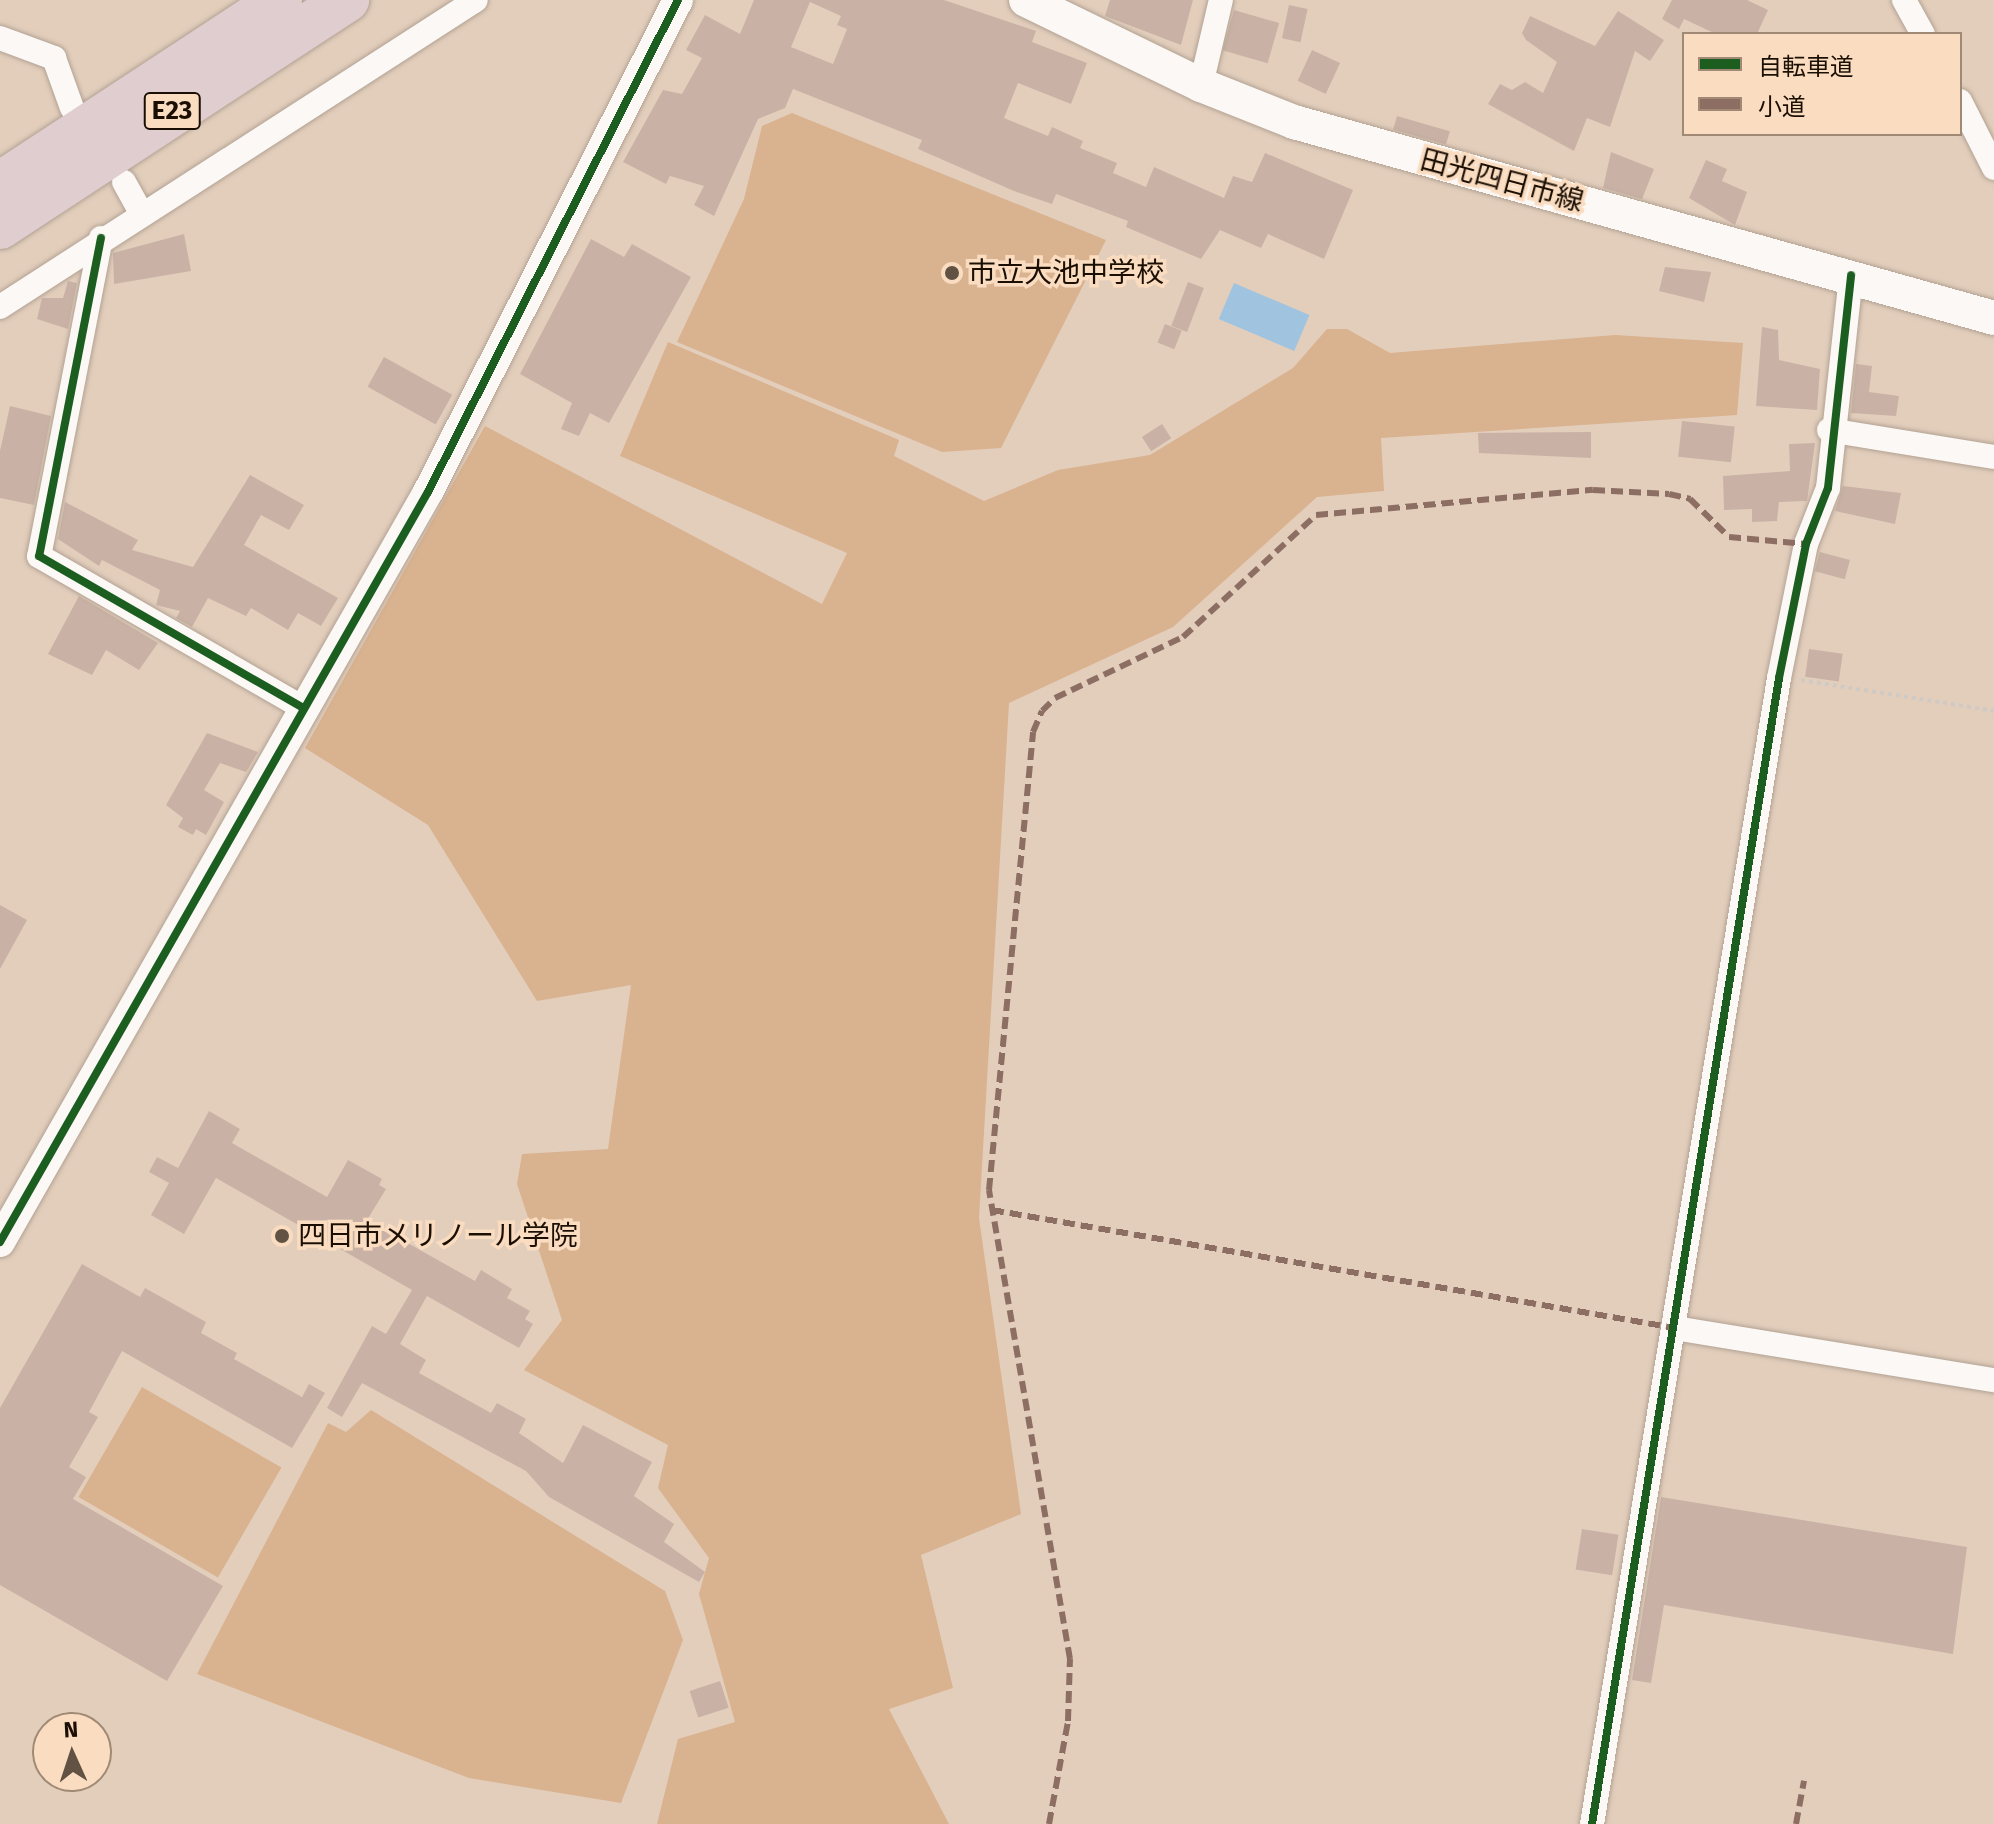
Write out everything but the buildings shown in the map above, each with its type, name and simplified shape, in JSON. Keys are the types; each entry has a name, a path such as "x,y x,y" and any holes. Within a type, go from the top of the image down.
{"highway":[{"name":"E23","path":"0,184 280,0"},
{"name":"E23","path":"0,227 347,0"}],"main road":[{"name":"田光四日市線","path":"1026,0 1201,85 1388,150 1851,275 1994,318"}],"street":[{"path":"0,307 140,211 476,0"},
{"path":"0,1242 428,492 678,0"},
{"path":"1201,85 1221,0"},
{"path":"1904,0 1922,32"},
{"path":"0,38 54,58 72,108"},
{"path":"1962,105 1994,168"},
{"path":"124,182 140,211"},
{"path":"101,238 39,556 303,708"},
{"path":"1592,1824 1779,678 1806,544 1828,488 1829,430 1851,275"},
{"path":"1829,430 1994,457"},
{"path":"1675,1328 1994,1380"}],"path":[{"path":"1779,678 1994,711"}],"shaded area":[{"path":"792,113 1106,240 1001,448 942,452 677,342 744,199 762,126"},
{"path":"1327,329 1347,329 1390,353 1615,335 1743,343 1737,415 1381,438 1384,491 1317,497 1173,627 1009,703 979,1218 1021,1514 921,1555 953,1688 889,1709 949,1824 657,1824 678,1739 735,1722 699,1594 709,1558 658,1488 668,1445 524,1370 562,1320 517,1184 522,1154 608,1149 631,985 537,1001 428,825 305,748 485,426 822,604 847,553 620,456 668,342 899,440 894,456 984,501 1058,470 1150,455 1293,368"},
{"path":"142,1387 281,1468 218,1577 78,1497"},
{"path":"371,1410 665,1591 683,1640 621,1803 469,1778 197,1674 328,1423 346,1432"}],"water":[{"path":"1234,283 1309,315 1294,351 1219,319"}],"marked path":[{"path":"1049,1824 1068,1721 1070,1659 989,1190 1033,732 1042,711 1055,698 1183,637 1316,515 1593,490 1669,494 1690,499 1729,537 1806,544"},
{"path":"992,1210 1675,1328"},
{"path":"1796,1824 1804,1781"}],"cycle path":[{"path":"0,1242 428,492 678,0"},
{"path":"101,238 39,556 303,708"},
{"path":"1592,1824 1779,678 1806,544 1828,488 1851,275"}],"place":[{"name":"市立大池中学校","path":"952,273"},
{"name":"四日市メリノール学院","path":"282,1236"}]}
